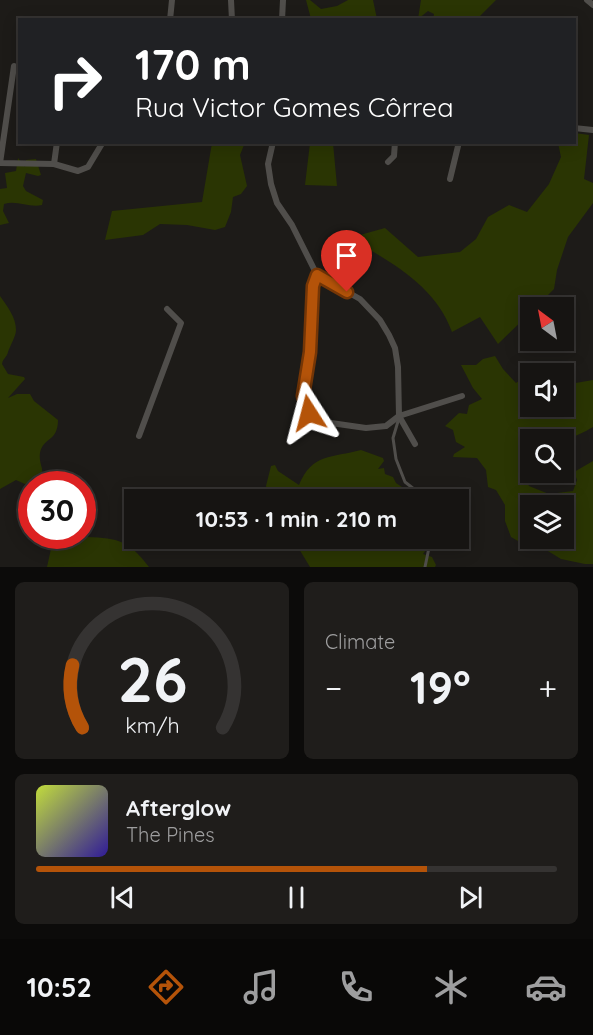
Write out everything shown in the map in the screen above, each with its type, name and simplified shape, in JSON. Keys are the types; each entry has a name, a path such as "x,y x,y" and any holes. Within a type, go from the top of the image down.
{"street":[{"path":"170,18 171,0"},
{"path":"231,0 232,18"},
{"path":"282,18 283,0"},
{"path":"587,0 593,5"},
{"path":"14,66 0,163 54,164 78,171 88,167 102,144"},
{"path":"576,128 593,130"},
{"path":"54,164 57,144"},
{"path":"273,144 268,164 270,184 277,203 292,225 317,275 360,299 380,320 389,334 395,348 398,367 399,416 415,444"},
{"path":"388,162 394,156 395,144"},
{"path":"450,179 459,144"},
{"path":"317,275 313,286 310,352 303,396 309,413 317,421 366,428 386,426 399,416 462,396"},
{"path":"139,436 181,323 167,309"}],"lane":[{"path":"399,416 393,438 396,459 405,482 414,489"},
{"path":"424,567 428,549"}],"green space":[{"path":"306,0 310,0 321,9 337,6 348,0 373,0 377,18 311,18"},
{"path":"421,0 496,0 478,18 433,18 434,14 428,11 418,18"},
{"path":"576,133 589,135 584,179 593,183 593,203 568,237 557,270 554,289 546,297 520,297 520,323 498,344 480,317 452,332 435,301 410,276 349,238 385,228 418,257 460,252 476,239 488,217 509,205 527,212 549,184 561,157 558,144 576,144"},
{"path":"212,144 263,144 244,145 240,155 247,186 241,194 233,197 231,212 225,227 215,230 187,225 160,224 143,235 105,240 112,211 202,202"},
{"path":"310,144 333,144 337,186 305,185"},
{"path":"18,158 25,167 26,160 36,159 41,175 26,173 23,186 26,191 43,200 42,205 4,204 3,211 9,223 0,225 0,189 7,188 5,173 16,171"},
{"path":"0,296 16,325 14,338 2,364 8,374 25,379 8,398 17,394 30,394 34,401 58,420 56,432 44,444 40,453 42,471 18,471 18,481 0,489"},
{"path":"495,356 516,383 520,380 520,417 574,417 574,383 593,380 593,427 574,436 574,429 520,429 520,483 528,483 529,486 549,494 573,491 577,480 574,472 593,461 593,564 561,559 545,549 574,549 574,495 520,495 520,542 511,537 505,521 505,505 496,490 488,487 486,470 477,458 453,457 465,447 456,442 453,430 445,426 459,413 467,414 469,405 482,399 473,388 461,365 476,365 483,359"},
{"path":"361,450 383,458 384,461 378,469 384,468 385,474 393,477 396,483 405,489 267,489 271,466 275,465 278,471 299,485 310,467 332,456"},
{"path":"96,537 107,538 124,544 124,549 133,549 149,567 47,567 51,549 96,549"},
{"path":"299,549 427,549 423,554 432,557 436,565 435,567 310,567"}],"route":[{"path":"309,413 303,396 310,352 313,286 317,275 347,292"}]}
